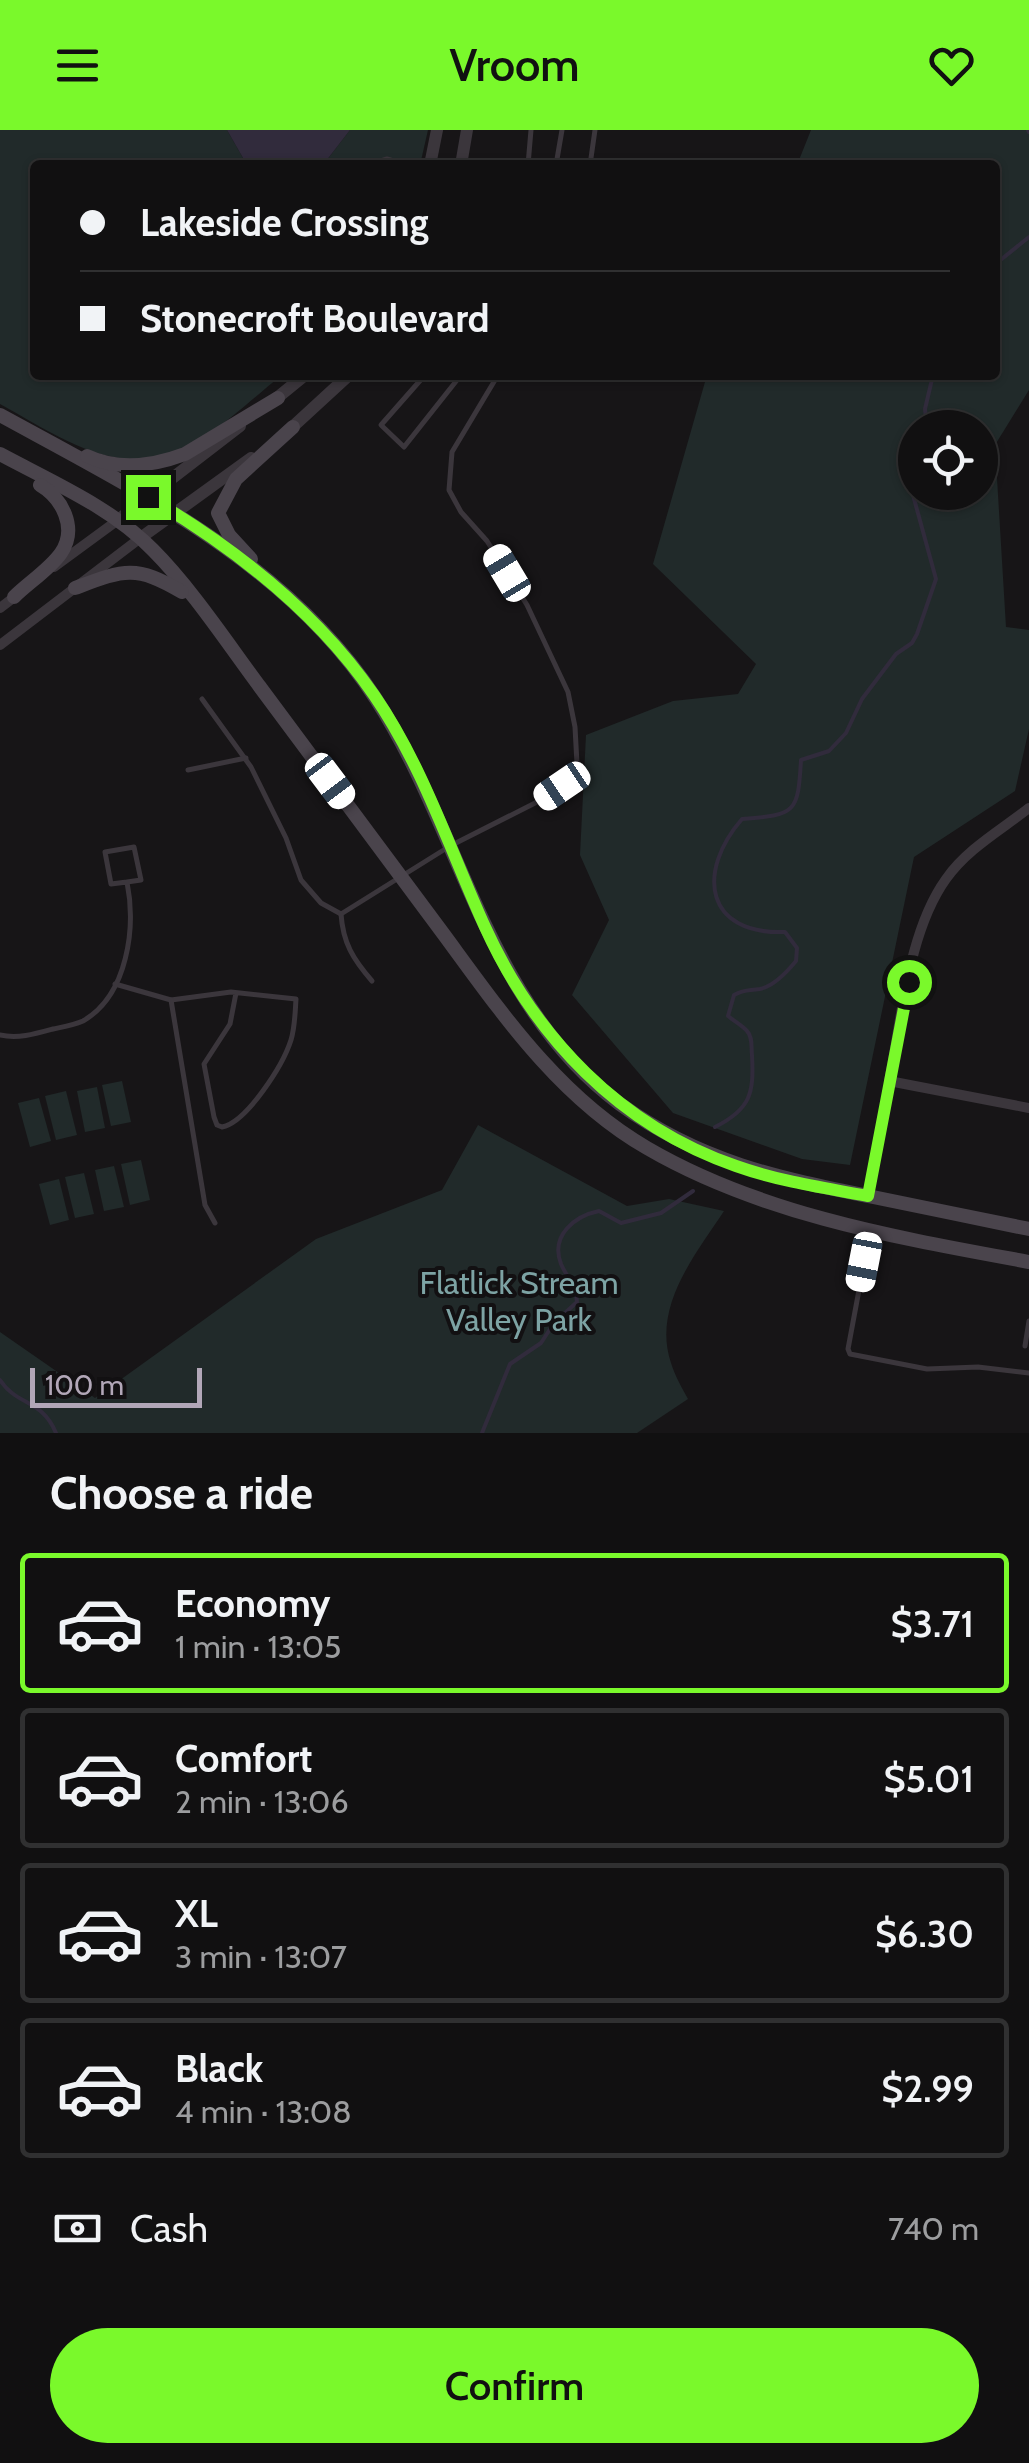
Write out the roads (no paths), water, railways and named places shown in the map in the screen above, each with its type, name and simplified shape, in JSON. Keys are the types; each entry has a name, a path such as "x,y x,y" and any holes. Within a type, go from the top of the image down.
{"main road":[{"path":"2,416 94,460 152,465 185,454 278,398"},
{"path":"2,416 175,513 268,578"},
{"path":"293,428 236,478 218,513 229,535 336,644 375,696 422,781 486,929 519,993 566,1055 618,1102 671,1137 735,1166 1029,1229"},
{"path":"0,454 118,520 154,550 546,1068 618,1130 738,1193 870,1228 1029,1262"},
{"path":"0,463 52,492 60,502 68,529 62,552 14,597"},
{"path":"75,588 136,571 191,597"}],"street":[{"path":"431,160 437,130"},
{"path":"462,160 468,130"},
{"path":"0,608 299,380"},
{"path":"0,645 293,428 344,380"},
{"path":"1029,809 976,848 946,878 920,932 889,1081 1029,1108"}],"lane":[{"path":"529,160 532,130"},
{"path":"557,160 562,130"},
{"path":"591,160 595,130"},
{"path":"420,380 381,425 404,446 457,380"},
{"path":"341,914 450,846 541,800 562,786 576,764 575,726 568,692 552,657 487,540 460,512 448,490 452,452 495,380"},
{"path":"202,699 246,758 286,838 300,880 321,904 341,914"},
{"path":"188,770 246,758"},
{"path":"134,847 140,880 128,882 112,884 105,852 134,847"},
{"path":"0,1035 14,1038 82,1021 108,998 132,924 128,882"},
{"path":"341,914 349,953 372,982"},
{"path":"909,982 925,985"},
{"path":"115,984 172,1000 236,993 296,999 290,1045 266,1085 234,1123 222,1128 216,1125 204,1064 230,1024 236,993"},
{"path":"172,1000 205,1205 215,1223"},
{"path":"868,1196 889,1081"},
{"path":"870,1228 848,1349 854,1358 927,1369 978,1367 1029,1374"},
{"path":"1024,1346 1029,1322"}],"waterway":[{"path":"1000,260 1029,237"},
{"path":"925,410 932,380"},
{"path":"715,1127 736,1114 751,1090 750,1036 728,1016 734,995 775,982 796,961 797,948 785,932 758,930 738,923 724,912 716,896 714,879 718,859 742,819 774,816 791,808 798,791 801,760 829,751 846,733 862,699 896,654 912,643 936,579 917,510"},
{"path":"482,1433 510,1364 541,1343 554,1323 577,1302 558,1254 567,1228 581,1217 599,1211 621,1223 661,1213 693,1191"},
{"path":"0,1380 44,1414 56,1433"}],"park label":[{"name":"Flatlick Stream Valley Park","path":"519,1300"}]}
